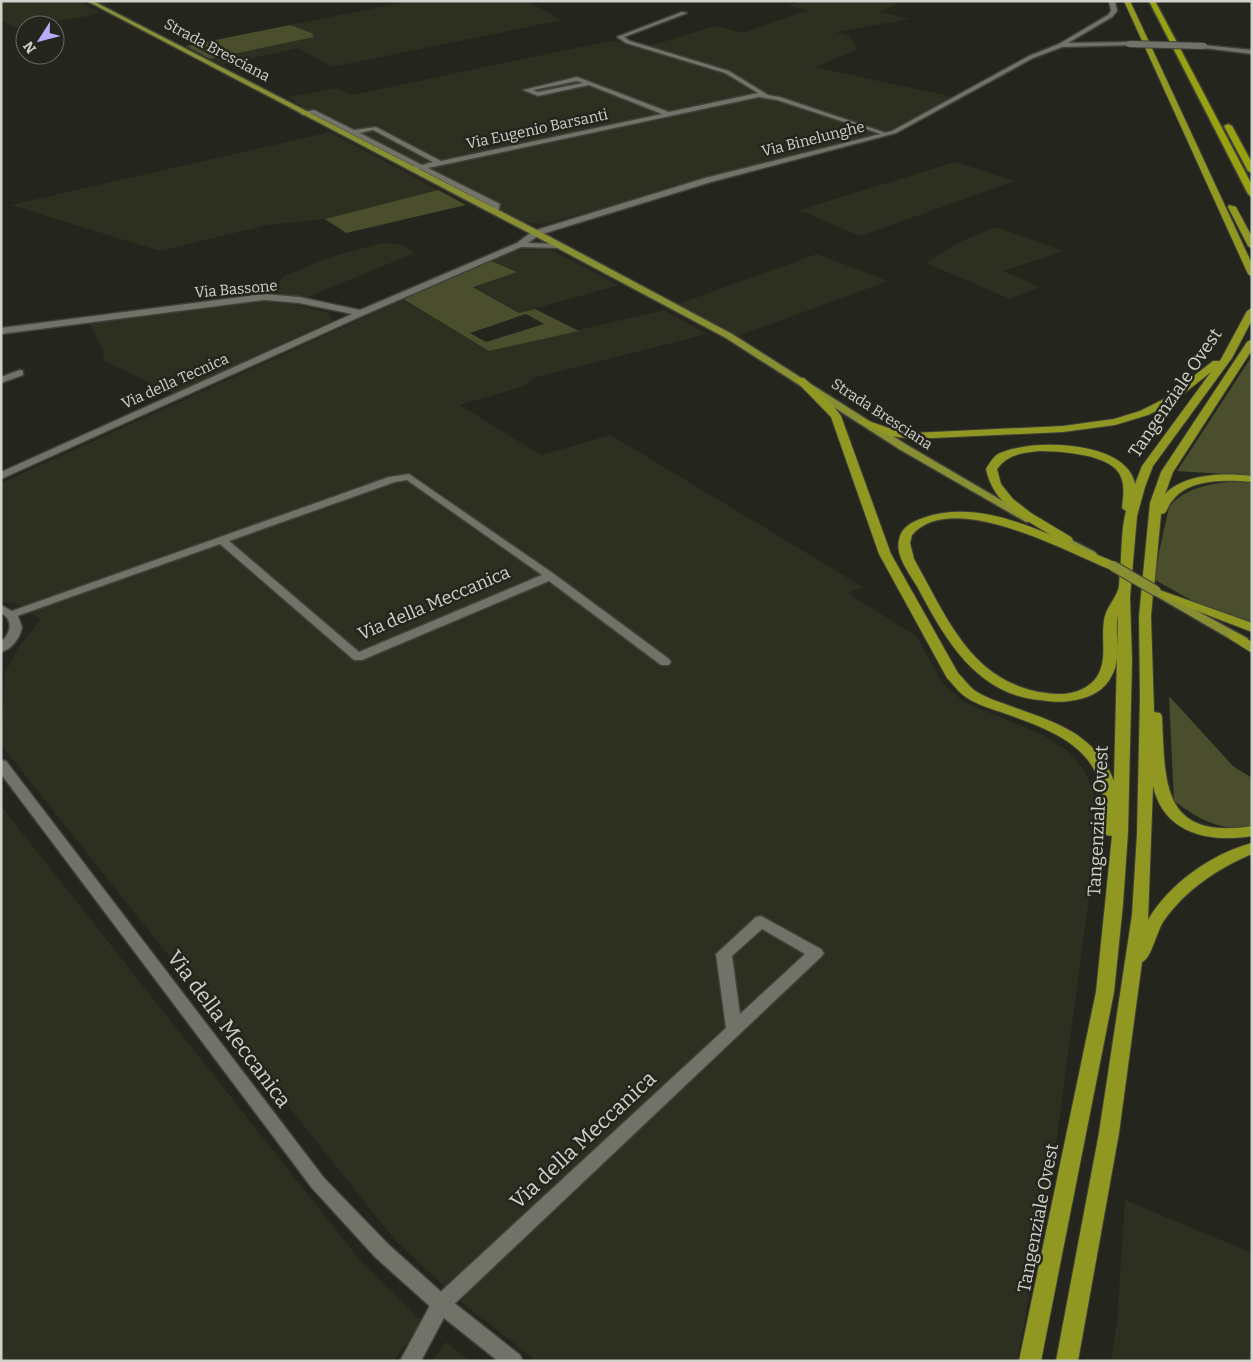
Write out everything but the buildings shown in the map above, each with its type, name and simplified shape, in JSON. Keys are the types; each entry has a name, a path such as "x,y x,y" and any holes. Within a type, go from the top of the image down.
{"highway":[{"path":"1127,1 1252,274"},
{"path":"1134,1 1207,155"},
{"path":"1152,1 1252,194"},
{"path":"1180,35 1189,52"},
{"path":"1225,120 1252,171"},
{"path":"1228,199 1252,246"},
{"name":"Tangenziale Ovest","path":"1030,1361 1105,992 1115,904 1124,695 1125,587 1131,516 1139,487 1148,466 1227,358 1252,311"},
{"name":"Tangenziale Ovest","path":"1067,1361 1108,1133 1140,915 1145,834 1147,697 1145,616 1156,503 1167,472 1252,342"},
{"path":"863,422 895,434 912,436 1091,426 1135,416 1164,404 1214,365 1227,358"},
{"path":"800,380 836,416 885,554 952,675 968,692 980,699 1075,738 1099,761 1109,787 1115,904"},
{"path":"1072,543 1017,506 1003,494 992,477 994,465 997,461 1018,450 1042,446 1081,450 1111,460 1125,472 1128,479 1129,541"},
{"path":"1148,575 1162,504 1168,496 1190,484 1210,479 1252,479"},
{"path":"1113,566 996,520 956,515 920,522 909,529 904,543 908,559 967,658 992,682 1026,695 1066,698 1087,692 1100,682 1108,668 1111,617 1125,587"},
{"path":"1156,592 1186,605 1252,628"},
{"path":"1145,616 1161,786 1166,805 1184,821 1203,830 1225,834 1252,831"},
{"path":"1235,636 1252,647"},
{"path":"1131,980 1150,932 1166,907 1205,873 1252,848"}],"main road":[{"name":"Strada Bresciana","path":"89,1 536,233 729,336 947,474 1156,592"},
{"path":"1186,605 1235,636"}],"street":[{"name":"Via Binelunghe","path":"536,233 708,180 886,134 1031,58 1061,45 1110,16 1114,11 1112,1"},
{"name":"Via Eugenio Barsanti","path":"684,13 620,37 628,42 727,72 765,95 886,134"},
{"name":"Via Binelunghe","path":"1061,45 1204,46 1252,52"},
{"name":"Via Eugenio Barsanti","path":"590,84 538,94 526,90 577,79 656,109 668,114"},
{"path":"656,109 754,88"},
{"name":"Via Eugenio Barsanti","path":"411,169 750,96 765,95"},
{"name":"Strada Bresciana","path":"303,113 312,111 487,201"},
{"path":"354,132 374,128 440,163"},
{"path":"478,203 487,201 497,206 494,212"},
{"name":"Via Binelunghe","path":"514,222 558,226"},
{"path":"361,313 520,245 536,233"},
{"path":"520,245 560,246"},
{"name":"Via Bassone","path":"1,331 264,297 299,300 361,313"},
{"name":"Via della Tecnica","path":"1,476 361,313"},
{"path":"1,380 20,373"},
{"name":"Via della Meccanica","path":"13,614 223,541 393,479 409,478 550,576 666,662"},
{"name":"Via della Meccanica","path":"223,541 358,657 550,576"},
{"path":"1,608 13,614 18,621 13,638 1,648"},
{"name":"Via della Meccanica","path":"1,764 318,1183 382,1251 441,1304 513,1361"},
{"name":"Via della Meccanica","path":"441,1304 810,960 816,953 761,921 724,954 734,1030"},
{"path":"410,1361 441,1304"}],"shaded area":[{"path":"1,1 78,1 99,12 65,20 65,15 15,15 15,28 1,20"},
{"path":"409,1 527,1 562,20 332,67 298,48 222,65 185,46"},
{"path":"801,1 882,1 897,4 880,12 910,19 835,32 849,36 858,50 814,67 954,97 888,132 544,224 522,222 308,111 289,97 337,88 352,95 609,41 652,45 715,26 743,33 808,10 788,6"},
{"path":"330,132 438,190 325,219 267,225 160,251 11,205"},
{"path":"955,162 1015,181 860,236 799,210"},
{"path":"996,227 1064,251 1003,271 1040,287 1010,299 926,263 955,244"},
{"path":"382,243 400,244 415,253 305,298 277,294 282,277 327,258"},
{"path":"549,249 619,285 519,313 473,286 517,272 491,261 514,250"},
{"path":"817,254 888,281 738,336 678,304"},
{"path":"403,300 489,351 664,310 707,334 533,378 524,386 460,405 541,455 611,435 863,587 848,593 917,637 942,682 964,702 1041,734 1068,751 1084,770 1097,801 1096,846 1052,1174 1017,1361 537,1361 460,1301 395,1240 1,745 5,673 18,648 41,619 14,603 1,602 1,483"},
{"path":"259,301 291,304 322,311 330,314 332,321 174,394 104,361 103,351 90,324"},
{"path":"1,806 362,1263 422,1321 394,1361 1,1361"},
{"path":"1125,1200 1252,1253 1252,1361 1111,1361 1117,1321"},
{"path":"446,1342 470,1361 433,1361"}],"green space":[{"path":"290,25 314,34 312,35 314,37 210,59 186,46"},
{"path":"438,190 466,205 346,233 325,219"},
{"path":"491,261 517,272 473,287 519,313 535,309 579,331 489,351 403,299","holes":["526,314 544,324 486,342 470,333"]},
{"path":"1252,356 1252,476 1177,471"},
{"path":"1236,481 1252,483 1252,625 1211,611 1153,579 1169,507 1175,500 1191,491 1208,485"},
{"path":"1169,696 1233,766 1252,778 1252,826 1241,828 1220,826 1201,818 1174,801"}]}
